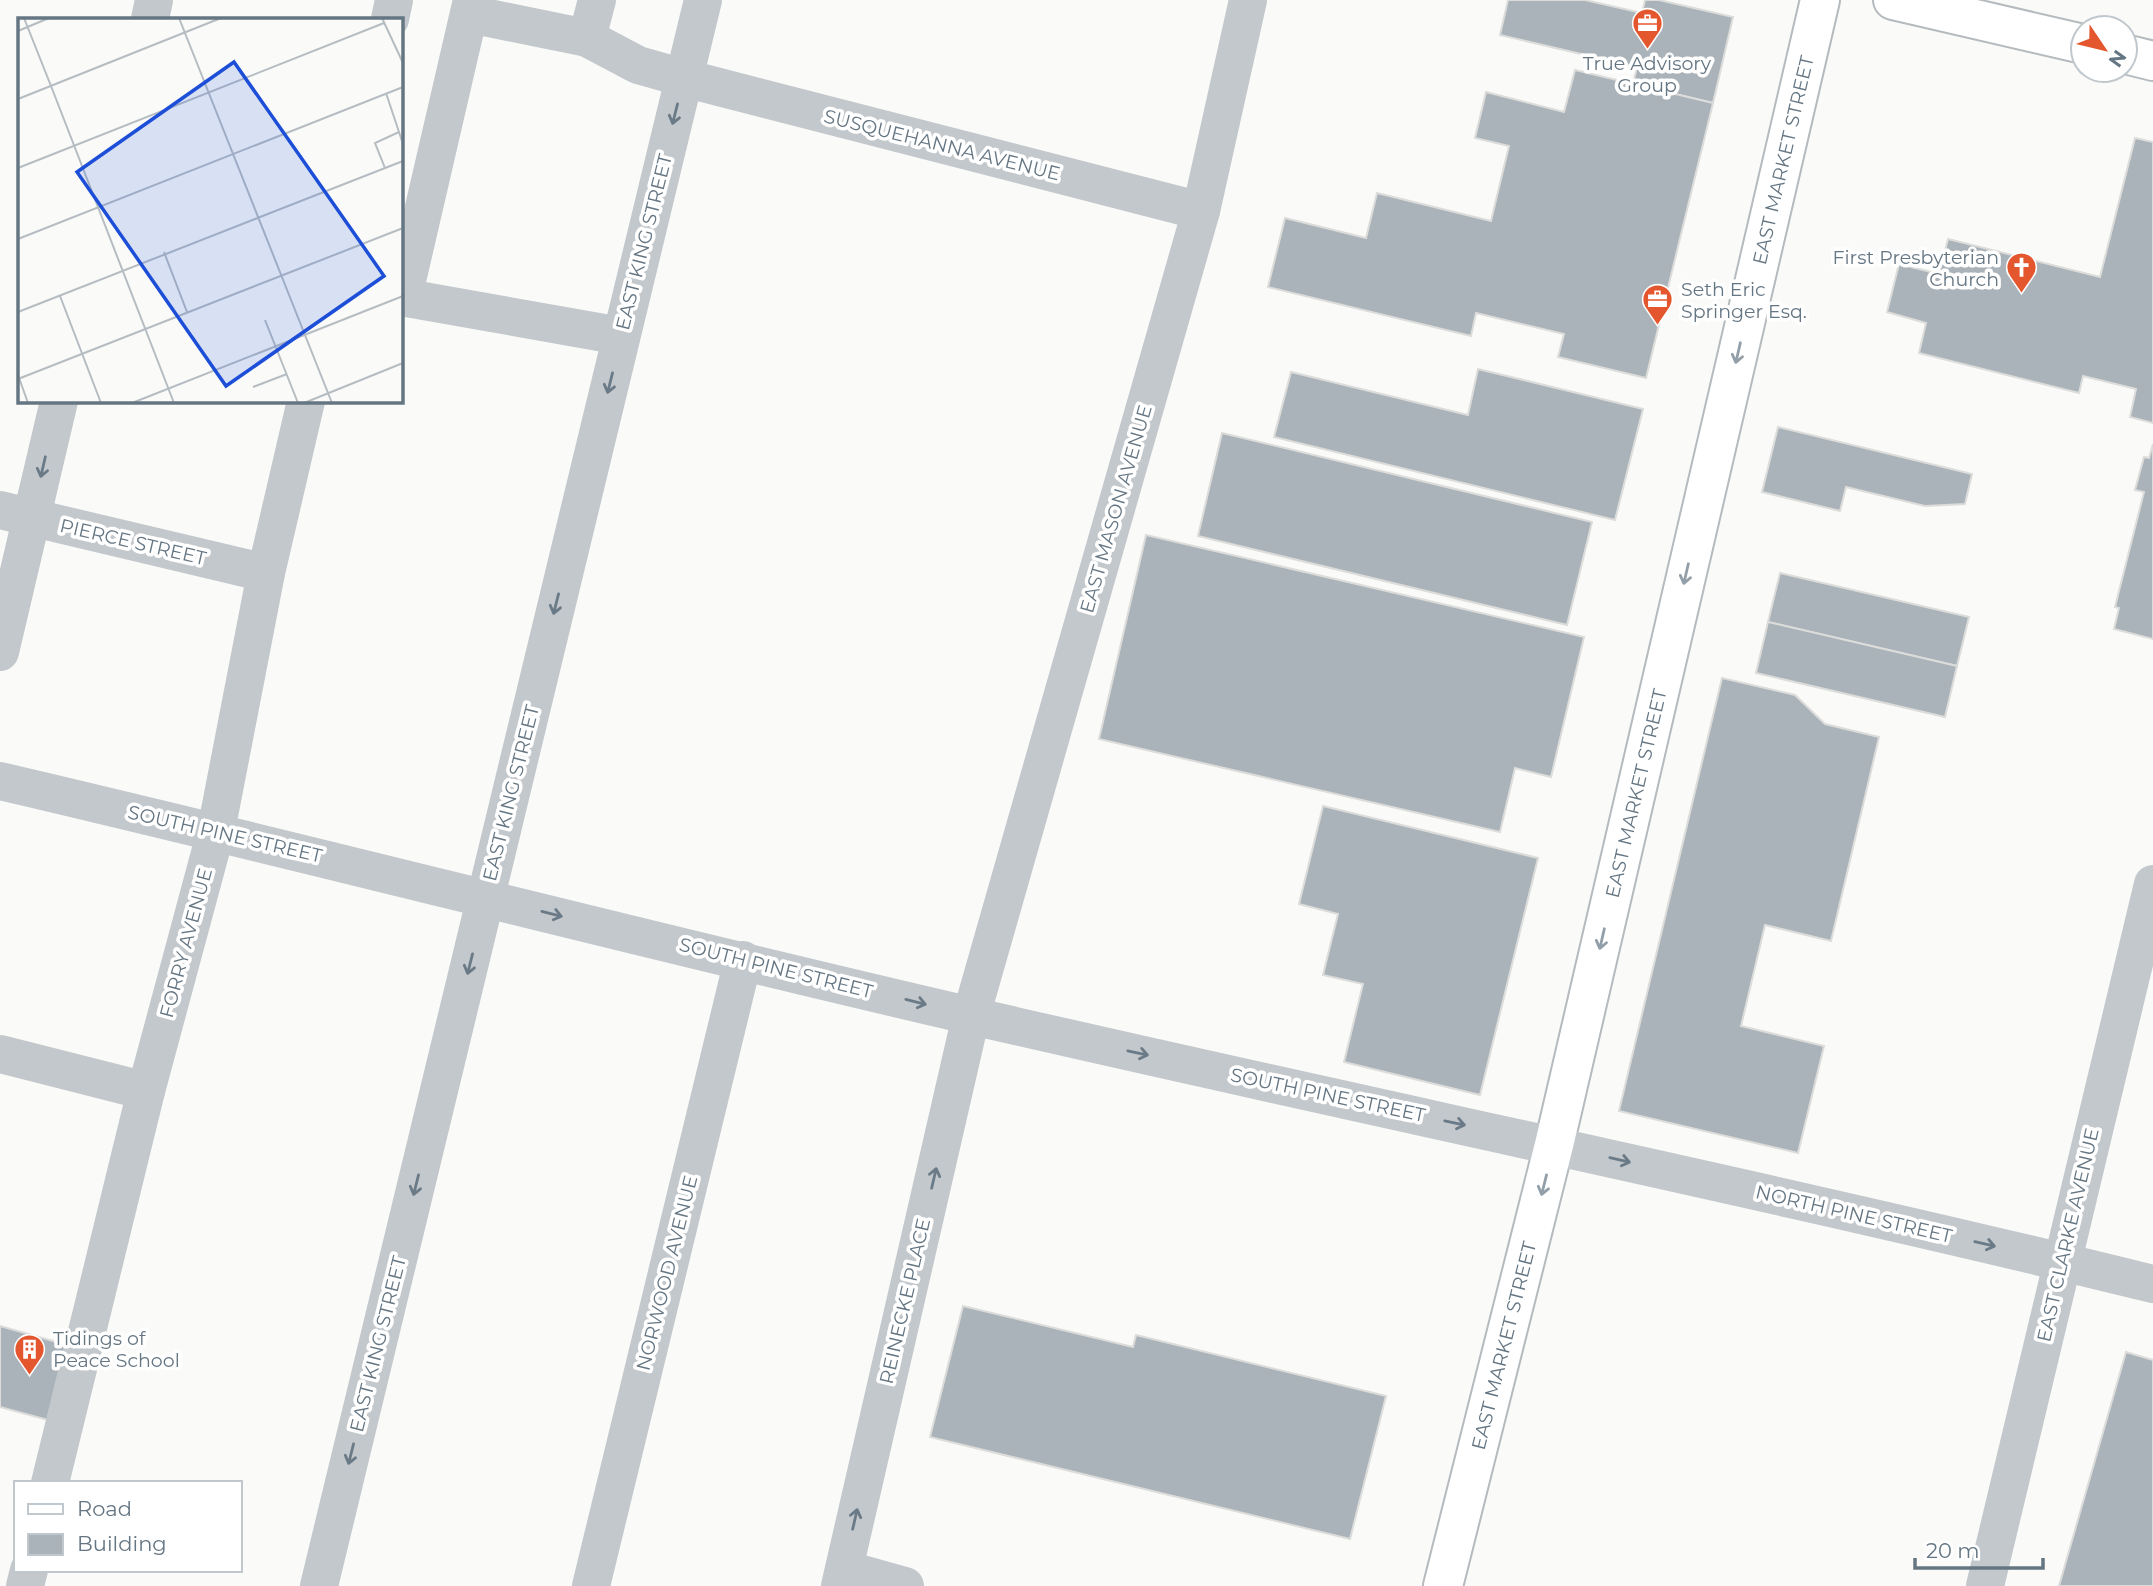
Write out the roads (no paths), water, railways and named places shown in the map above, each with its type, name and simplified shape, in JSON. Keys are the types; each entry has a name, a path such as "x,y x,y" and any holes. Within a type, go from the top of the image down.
{"main road":[{"name":"EAST MARKET STREET","path":"1443,1586 1554,1145 1820,0"},
{"path":"1893,0 2069,41"}],"street":[{"path":"150,18 154,0"},
{"path":"390,18 394,0"},
{"path":"587,38 597,0"},
{"name":"EAST KING STREET","path":"319,1586 703,0"},
{"name":"EAST MASON AVENUE","path":"971,1016 1201,211 1248,0"},
{"path":"471,7 402,298 621,336"},
{"name":"SUSQUEHANNA AVENUE","path":"471,7 587,38 638,65 684,78 1201,211"},
{"path":"0,652 16,514 59,402"},
{"name":"FORRY AVENUE","path":"51,1481 146,1091 216,831 266,573 306,402"},
{"name":"PIERCE STREET","path":"16,514 266,573"},
{"name":"SOUTH PINE STREET","path":"0,781 216,831 971,1016 1554,1145"},
{"name":"EAST CLARKE AVENUE","path":"1985,1586 2153,884"},
{"name":"NORWOOD AVENUE","path":"591,1586 743,960"},
{"name":"REINECKE PLACE","path":"842,1577 971,1016"},
{"path":"0,1054 146,1091"},
{"name":"NORTH PINE STREET","path":"1554,1145 2153,1283"},
{"path":"842,1577 905,1586"}],"place":[{"name":"True Advisory Group","path":"1647,51"},
{"name":"First Presbyterian Church","path":"2022,295"},
{"name":"Seth Eric Springer Esq.","path":"1658,327"},
{"name":"Tidings of Peace School","path":"30,1376"}]}
